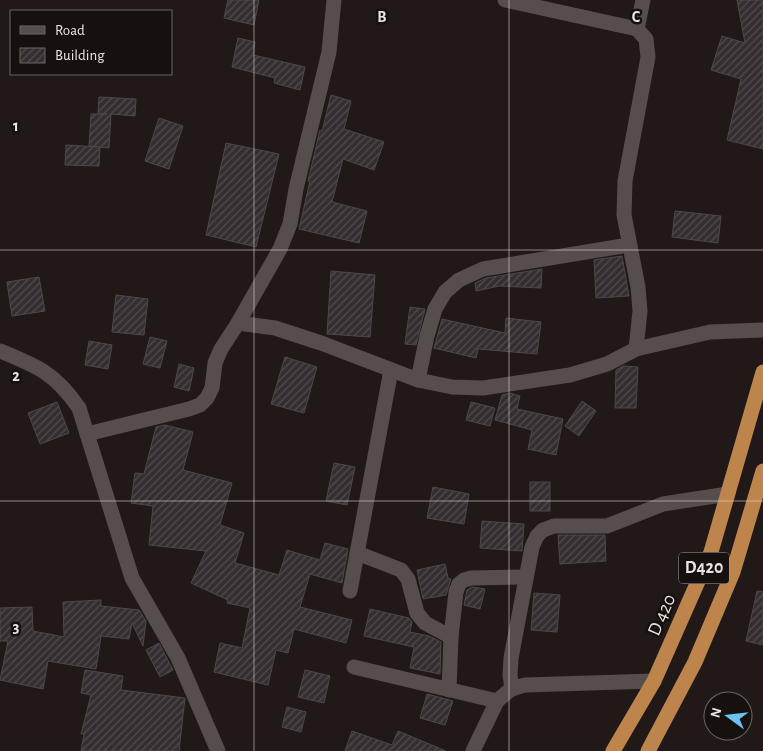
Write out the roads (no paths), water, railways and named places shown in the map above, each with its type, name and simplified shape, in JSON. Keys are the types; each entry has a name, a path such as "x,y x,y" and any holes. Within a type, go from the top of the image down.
{"highway":[{"name":"D 420","path":"613,751 654,682 711,552 763,372"},
{"name":"D420","path":"648,751 695,662 733,572 763,472"}],"street":[{"path":"87,434 189,409 200,405 207,398 212,388 215,363 218,356 280,249 290,224 296,189 329,52 334,0"},
{"path":"506,0 637,29 646,39 648,57 625,181 624,215 638,287 640,311 636,349"},
{"path":"637,29 643,0"},
{"path":"418,380 435,309 445,292 459,280 483,269 629,244"},
{"path":"238,323 275,328 321,343 418,380 452,387 493,386 570,375 607,364 636,349 710,332 763,330"},
{"path":"0,351 37,366 52,376 68,391 79,408 132,578 178,658 218,751"},
{"path":"350,591 391,370"},
{"path":"512,689 510,675 511,658 526,577 532,547 537,536 543,530 554,526 607,526 663,504 728,494"},
{"path":"357,553 401,570 408,579 417,613 425,623 451,637"},
{"path":"449,690 451,637 456,592 459,584 464,580 526,577"},
{"path":"354,668 497,702"},
{"path":"472,751 497,702 512,689 525,685 654,682"}]}
